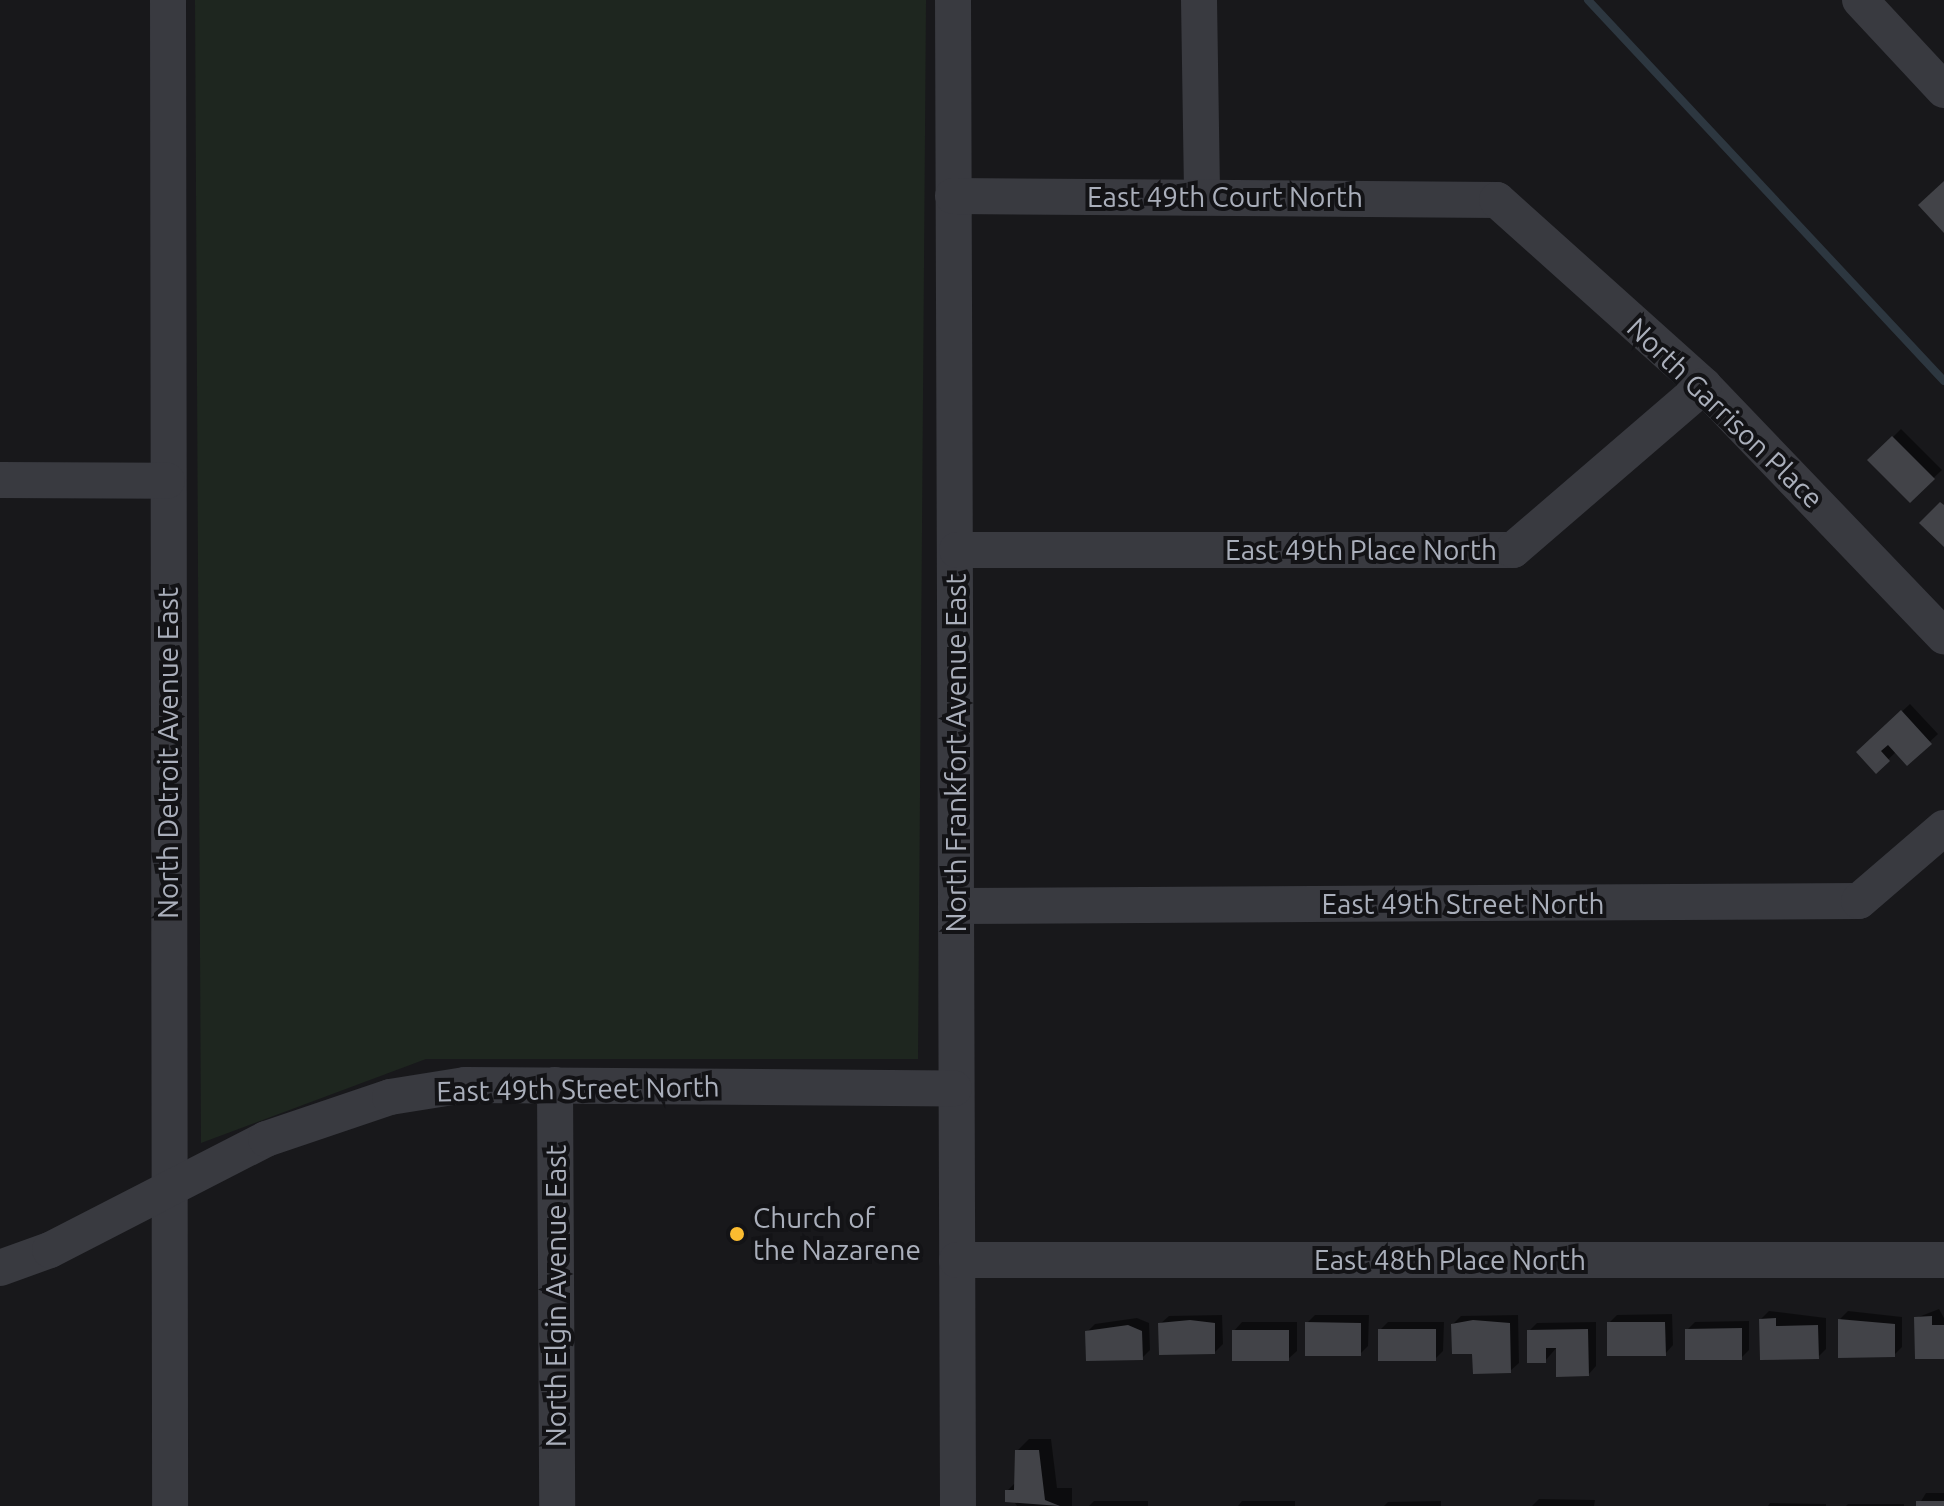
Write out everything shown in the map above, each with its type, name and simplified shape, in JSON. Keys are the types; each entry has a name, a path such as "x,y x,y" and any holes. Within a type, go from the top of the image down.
{"street":[{"name":"North Detroit Avenue East","path":"168,0 170,1506"},
{"name":"North Frankfort Avenue East","path":"953,0 957,550 954,1088 958,1506"},
{"path":"1199,0 1202,196"},
{"path":"1860,0 1944,90"},
{"name":"East 49th Court North","path":"953,196 1497,200"},
{"name":"North Garrison Place","path":"1497,200 1704,386 1944,636"},
{"name":"East 49th Place North","path":"957,550 1513,550 1704,386"},
{"path":"0,480 167,481"},
{"name":"East 49th Street North","path":"956,906 1859,901 1944,828"},
{"name":"East 49th Street North","path":"0,1268 168,1190 266,1139 390,1097 465,1085 954,1088"},
{"name":"North Elgin Avenue East","path":"555,1085 557,1506"},
{"name":"East 48th Place North","path":"957,1260 1944,1260"}],"shaded area":[{"path":"195,0 926,0 918,1059 426,1059 201,1143"}],"building":[{"path":"1944,181 1944,233 1918,205"},
{"path":"1892,436 1935,479 1910,503 1867,460"},
{"path":"1940,502 1944,505 1944,547 1919,523"},
{"path":"1901,710 1932,744 1907,766 1888,745 1881,751 1890,761 1876,774 1856,752"},
{"path":"1932,1316 1932,1325 1944,1325 1944,1359 1915,1359 1914,1317"},
{"path":"1776,1318 1776,1326 1818,1325 1819,1359 1760,1360 1759,1319"},
{"path":"1838,1319 1895,1324 1895,1357 1838,1358"},
{"path":"1190,1320 1215,1323 1215,1354 1159,1355 1158,1323"},
{"path":"1473,1320 1510,1323 1511,1373 1473,1374 1472,1354 1452,1354 1451,1324"},
{"path":"1305,1322 1361,1323 1361,1356 1305,1356"},
{"path":"1607,1322 1665,1322 1666,1356 1607,1356"},
{"path":"1128,1325 1142,1331 1143,1360 1086,1361 1085,1331"},
{"path":"1742,1328 1742,1360 1685,1360 1685,1329"},
{"path":"1378,1329 1436,1329 1436,1361 1378,1361"},
{"path":"1588,1329 1589,1376 1556,1377 1556,1348 1546,1348 1546,1363 1527,1363 1527,1330"},
{"path":"1232,1330 1289,1330 1289,1361 1232,1361"},
{"path":"1015,1450 1039,1450 1045,1500 1060,1506 1005,1502 1005,1490 1014,1490"},
{"path":"1916,1501 1944,1501 1944,1506 1916,1506"}],"waterway":[{"path":"1588,0 1944,381"}],"place":[{"name":"Church of the Nazarene","path":"737,1234"}]}
